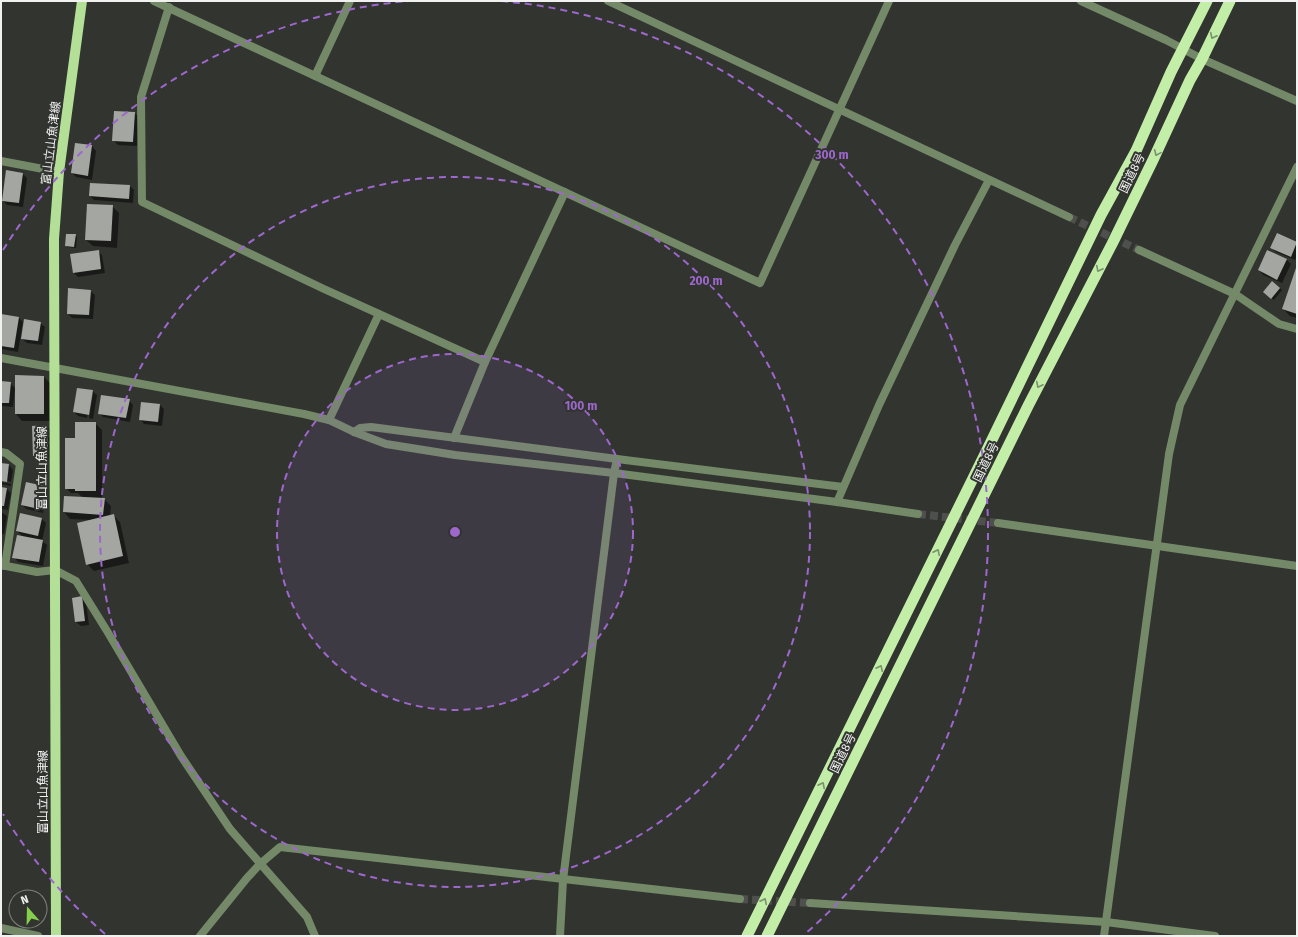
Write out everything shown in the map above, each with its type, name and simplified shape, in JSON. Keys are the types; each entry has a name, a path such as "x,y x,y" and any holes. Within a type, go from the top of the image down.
{"highway":[{"name":"国道8号","path":"746,936 987,450 1101,215 1136,151 1171,72 1206,1"},
{"name":"国道8号","path":"768,936 1028,406 1112,244 1190,80 1202,59 1230,1"}],"main road":[{"name":"富山立山魚津線","path":"56,936 54,239 59,172 82,1"}],"street":[{"path":"154,1 760,283 889,1"},
{"path":"315,76 350,1"},
{"path":"608,1 1069,217"},
{"path":"1081,1 1202,59 1297,101"},
{"path":"169,8 141,97 142,202 379,314 485,362"},
{"path":"1,161 59,172"},
{"path":"1104,936 1169,454 1180,405 1297,167"},
{"path":"837,502 879,404 948,259 990,180"},
{"path":"454,438 485,362 565,192"},
{"path":"1140,250 1235,294 1279,324 1297,329"},
{"path":"329,420 379,314"},
{"path":"1,358 304,414 329,420 354,432 386,444 455,455 837,502 918,514"},
{"path":"354,432 360,428 371,427 844,487"},
{"path":"1,452 6,453 20,464 3,566 37,572 56,570 76,581 181,756 230,829 307,917 315,936"},
{"path":"560,936 563,880 617,459"},
{"path":"998,523 1297,566"},
{"path":"200,936 247,878 260,864 280,847 740,899"},
{"path":"810,903 1106,922 1215,936"},
{"path":"1,928 38,936"}],"building":[{"path":"114,111 135,112 133,142 112,141"},
{"path":"75,143 92,145 88,176 71,173"},
{"path":"6,170 23,173 19,203 2,201"},
{"path":"90,183 130,185 129,199 89,196"},
{"path":"87,204 113,205 111,241 85,240"},
{"path":"1277,233 1297,242 1291,257 1270,248"},
{"path":"66,234 76,234 74,247 65,246"},
{"path":"99,250 101,269 73,273 70,254"},
{"path":"1267,250 1287,259 1277,280 1258,270"},
{"path":"1297,265 1297,314 1282,309"},
{"path":"1272,281 1280,288 1271,299 1263,292"},
{"path":"68,288 91,290 89,315 67,314"},
{"path":"1,314 19,317 14,348 1,346"},
{"path":"24,319 41,322 38,341 21,339"},
{"path":"15,375 44,376 44,414 15,414"},
{"path":"1,381 11,382 9,403 1,403"},
{"path":"77,388 93,390 89,415 73,412"},
{"path":"101,395 130,399 126,418 98,414"},
{"path":"141,402 160,404 158,422 139,420"},
{"path":"75,422 96,422 96,491 75,491 75,489 65,489 65,438 75,438"},
{"path":"47,425 48,455 33,456 32,426"},
{"path":"1,463 9,464 7,482 1,481"},
{"path":"26,482 44,486 39,509 21,505"},
{"path":"1,487 7,488 4,506 1,506"},
{"path":"64,496 105,498 103,515 63,512"},
{"path":"20,513 42,518 38,536 16,531"},
{"path":"114,514 123,556 86,565 77,523"},
{"path":"17,535 43,540 39,562 12,558"},
{"path":"82,596 85,621 75,622 72,598"}],"tunnel":[{"path":"1069,217 1139,250"},
{"path":"918,514 998,523"},
{"path":"740,899 810,903"}]}
